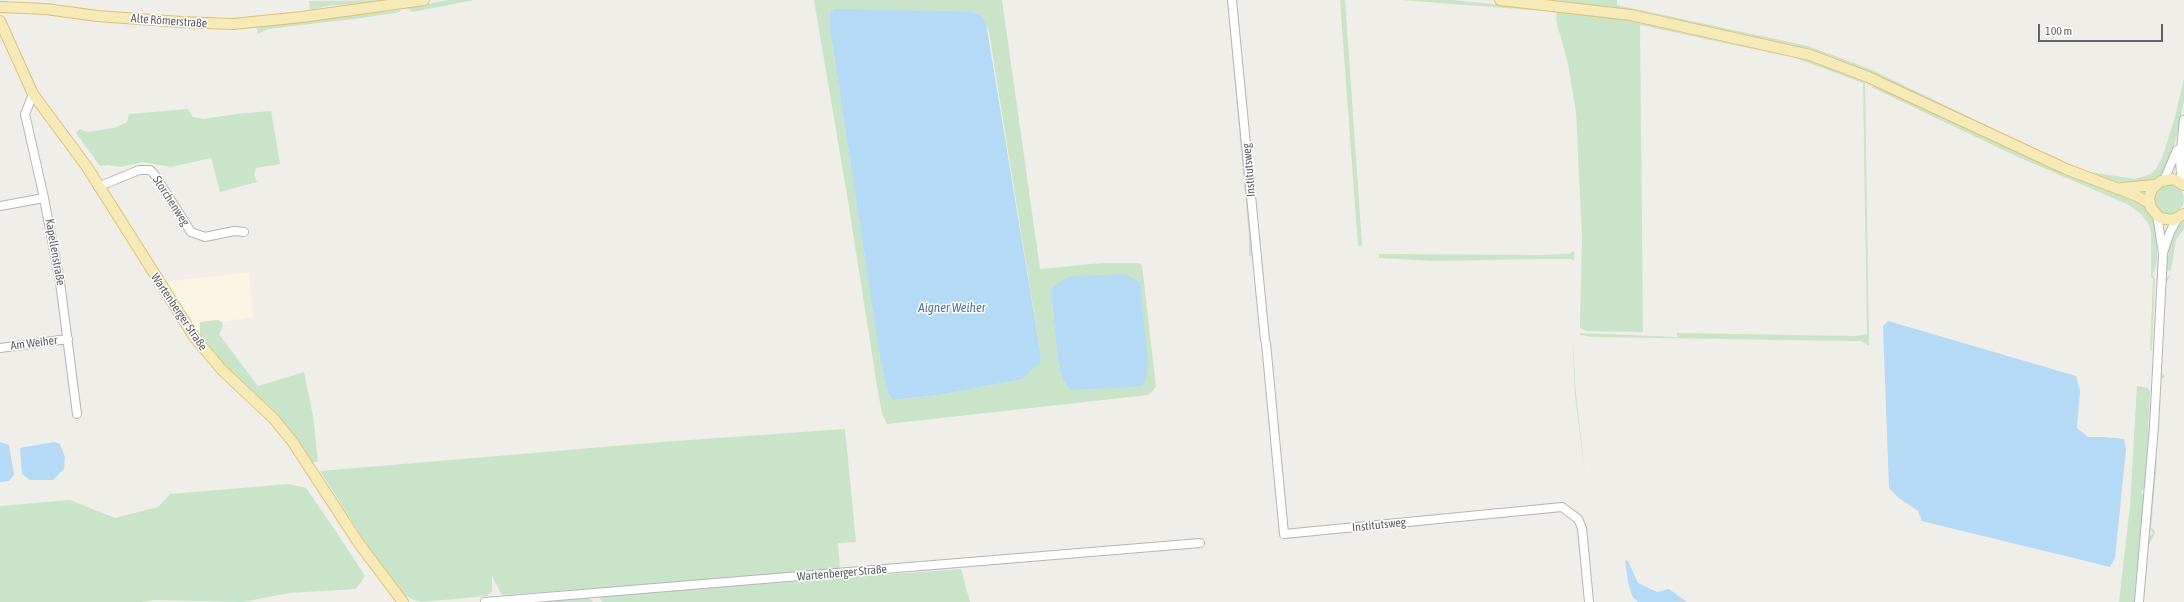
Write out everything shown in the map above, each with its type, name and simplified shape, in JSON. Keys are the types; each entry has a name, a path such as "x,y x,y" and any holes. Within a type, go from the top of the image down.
{"main road":[{"name":"Alte Römerstraße","path":"0,7 210,24 233,24 424,0"},
{"path":"1500,0 1548,2 1631,15 1810,55 1868,77 2051,163 2116,188 2149,203 2157,216 2168,220 2180,216"},
{"name":"Wartenberger Straße","path":"0,21 33,94 67,137 195,338 222,370 274,419 292,441 360,545 403,602"},
{"path":"2116,188 2172,179 2184,184"},
{"path":"2149,203 2150,193 2159,182"}],"street":[{"name":"Institutsweg","path":"1232,0 1284,534 1562,507 1578,519 1582,528 1589,602"},
{"name":"Kapellenstraße","path":"33,94 24,114 44,198 60,282 78,414"},
{"path":"2159,182 2174,161 2180,142 2184,120"},
{"path":"2180,142 2181,175 2184,184"},
{"name":"Storchenweg","path":"98,187 139,170 150,170 191,232 205,237 234,231 244,232"},
{"path":"0,206 44,198"},
{"path":"2139,602 2154,427 2162,254 2157,216"},
{"path":"2162,254 2170,232 2180,216"},
{"name":"Am Weiher","path":"0,348 68,339"},
{"name":"Wartenberger Straße","path":"484,602 1200,543"}],"shaded area":[{"path":"249,272 253,317 222,322 217,320 200,338 164,282"}],"green space":[{"path":"398,0 327,6 310,10 309,1"},
{"path":"448,0 474,0 413,12 407,8"},
{"path":"814,0 1002,0 1040,269 1102,263 1138,263 1142,265 1156,387 1148,395 887,424 882,414 877,386","holes":["973,12 982,16 989,32 1041,357 1040,365 1033,368 1023,379 938,395 893,400 888,394 864,251 829,23 830,13","1051,292 1062,378 1058,361"]},
{"path":"1227,0 1229,0 1251,239 1252,254 1249,257 1249,237"},
{"path":"1340,0 1345,0 1362,245 1358,246"},
{"path":"1401,0 1452,0 1536,8 1544,11"},
{"path":"1554,0 1617,0 1617,5 1808,46 1870,69 2056,159 2090,172 2135,179 2151,174 2156,169 2162,158 2175,117 2184,78 2184,100 2170,162 2162,174 2149,183 2120,183 2091,175 1827,56 1796,47 1646,14"},
{"path":"400,10 400,12 362,18 268,29 258,34 256,26"},
{"path":"1557,11 1629,19 1801,57 1865,80 1869,346 1861,341 1592,337 1581,335 1580,337 1580,333 1677,337 1677,333 1854,336 1867,334 1863,83 1795,58 1640,25 1643,332 1586,331 1580,328 1582,237 1576,112 1568,64 1556,20"},
{"path":"1876,85 1988,139 2072,176 2139,203 2145,207 2154,220 2157,238 2157,260 2155,270 2152,274 2155,280 2152,351 2150,350 2153,279 2151,277 2151,233 2149,225 2142,215 2129,205 2018,157 1871,87"},
{"path":"188,109 193,117 203,119 271,111 280,164 256,168 254,175 257,182 220,192 211,158 171,167 143,162 121,167 108,165 100,166 76,133 80,129 87,132 114,128 127,122 129,114"},
{"path":"2169,184 2180,188 2184,199 2180,210 2169,214 2158,210 2154,199 2158,188"},
{"path":"2184,220 2184,229 2176,240 2171,270 2165,271 2172,235 2179,223"},
{"path":"1574,251 1574,261 1571,259 1536,259 1436,261 1379,258 1379,254 1540,255 1569,254"},
{"path":"2170,276 2166,284 2161,367 2161,373 2165,376 2163,379 2160,375 2165,277"},
{"path":"217,320 222,322 223,326 219,334 258,386 304,372 313,416 318,462 312,462 292,434 228,370 200,338 200,322"},
{"path":"1572,331 1576,394 1586,482 1575,396"},
{"path":"2137,386 2148,388 2150,392 2146,477 2145,488 2141,492 2144,497 2134,602 2119,602 2130,506"},
{"path":"845,429 856,542 838,543 840,570 502,595 492,576 492,591 487,596 422,602 414,600 403,594 378,562 320,471 662,442"},
{"path":"2157,462 2151,528 2155,533 2149,545 2143,602 2149,537 2153,533 2150,529 2155,463"},
{"path":"288,484 306,488 365,576 356,589 289,593 243,602 155,600 142,602 0,602 0,506 70,500 115,518 158,507 170,494"},
{"path":"961,569 970,602 602,602 600,599 602,597 642,593"},
{"path":"589,598 593,602 535,602 573,599"}],"water":[{"name":"Aigner Weiher","path":"835,9 973,12 982,16 986,23 1041,357 1040,365 1033,368 1023,379 938,395 893,400 888,394 880,356 829,23 830,13"},
{"path":"1126,274 1140,283 1148,364 1146,379 1142,386 1071,390 1062,378 1058,361 1051,292 1053,287 1067,277"},
{"path":"1888,321 2076,376 2080,391 2077,428 2088,437 2124,439 2126,450 2115,558 2110,567 1922,521 1918,511 1899,498 1889,488 1883,326"},
{"path":"0,442 9,445 14,475 9,481 0,482"},
{"path":"54,442 60,444 65,457 64,469 53,480 30,480 22,474 20,448"},
{"path":"1625,560 1628,561 1638,583 1657,592 1669,589 1687,602 1638,602 1632,596 1628,582"}]}
